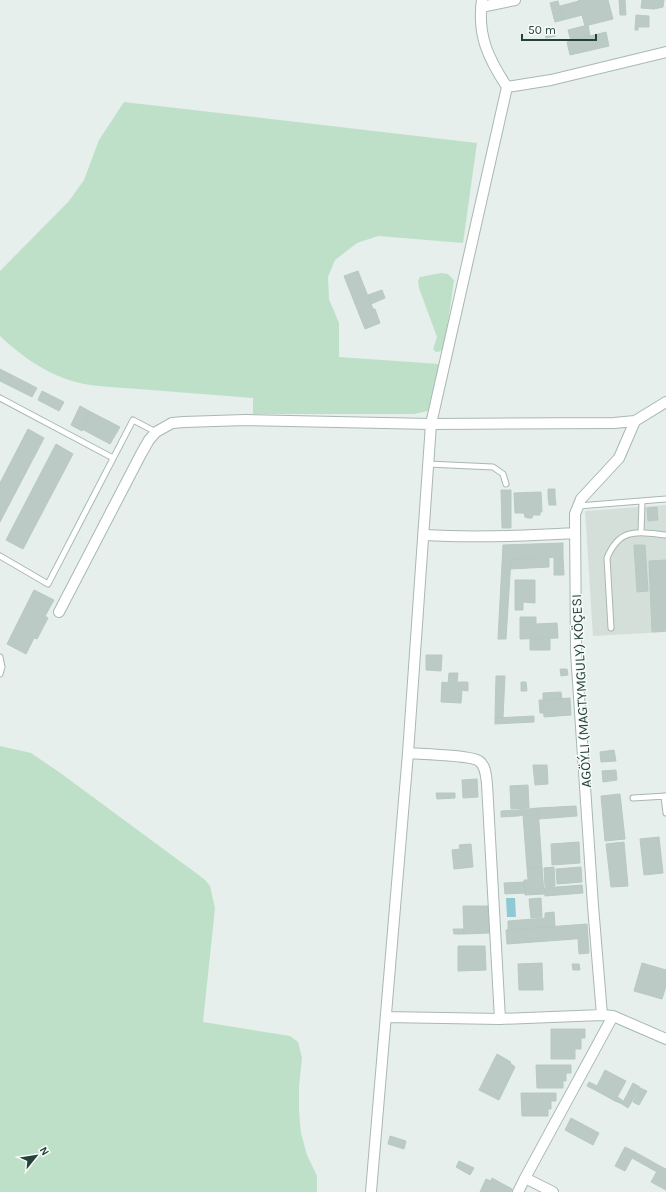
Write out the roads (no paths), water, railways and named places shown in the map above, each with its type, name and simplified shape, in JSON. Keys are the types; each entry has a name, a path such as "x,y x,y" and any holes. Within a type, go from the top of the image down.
{"street":[{"path":"371,1192 408,753 431,424 507,86 489,58 482,34 481,4 515,0"},
{"path":"507,86 551,80 666,52"},
{"path":"59,612 149,440 156,432 172,424 184,422 246,420 431,424 614,424 635,421 666,402"},
{"name":"AGÖÝLI (MAGTYMGULY) KÖÇESI","path":"602,1015 576,652 575,514 581,499 620,458 635,421"},
{"path":"424,535 506,537 575,533"},
{"path":"408,753 469,757 479,761 486,770 488,784 500,1019"},
{"path":"386,1017 500,1019 602,1015 613,1016 666,1039"},
{"path":"518,1192 613,1016"},
{"path":"525,1178 553,1192"}],"lane":[{"path":"0,398 113,458"},
{"path":"0,556 48,584 133,420 156,432"},
{"path":"428,464 493,467 503,474 506,484"},
{"path":"578,506 666,499"},
{"path":"641,532 642,502"},
{"path":"611,628 607,558 611,548 625,535 629,534 641,532 666,535"},
{"path":"0,657 2,667 0,674"},
{"path":"633,798 665,796 666,813"}],"water":[{"path":"506,898 515,898 516,917 507,917"}]}
